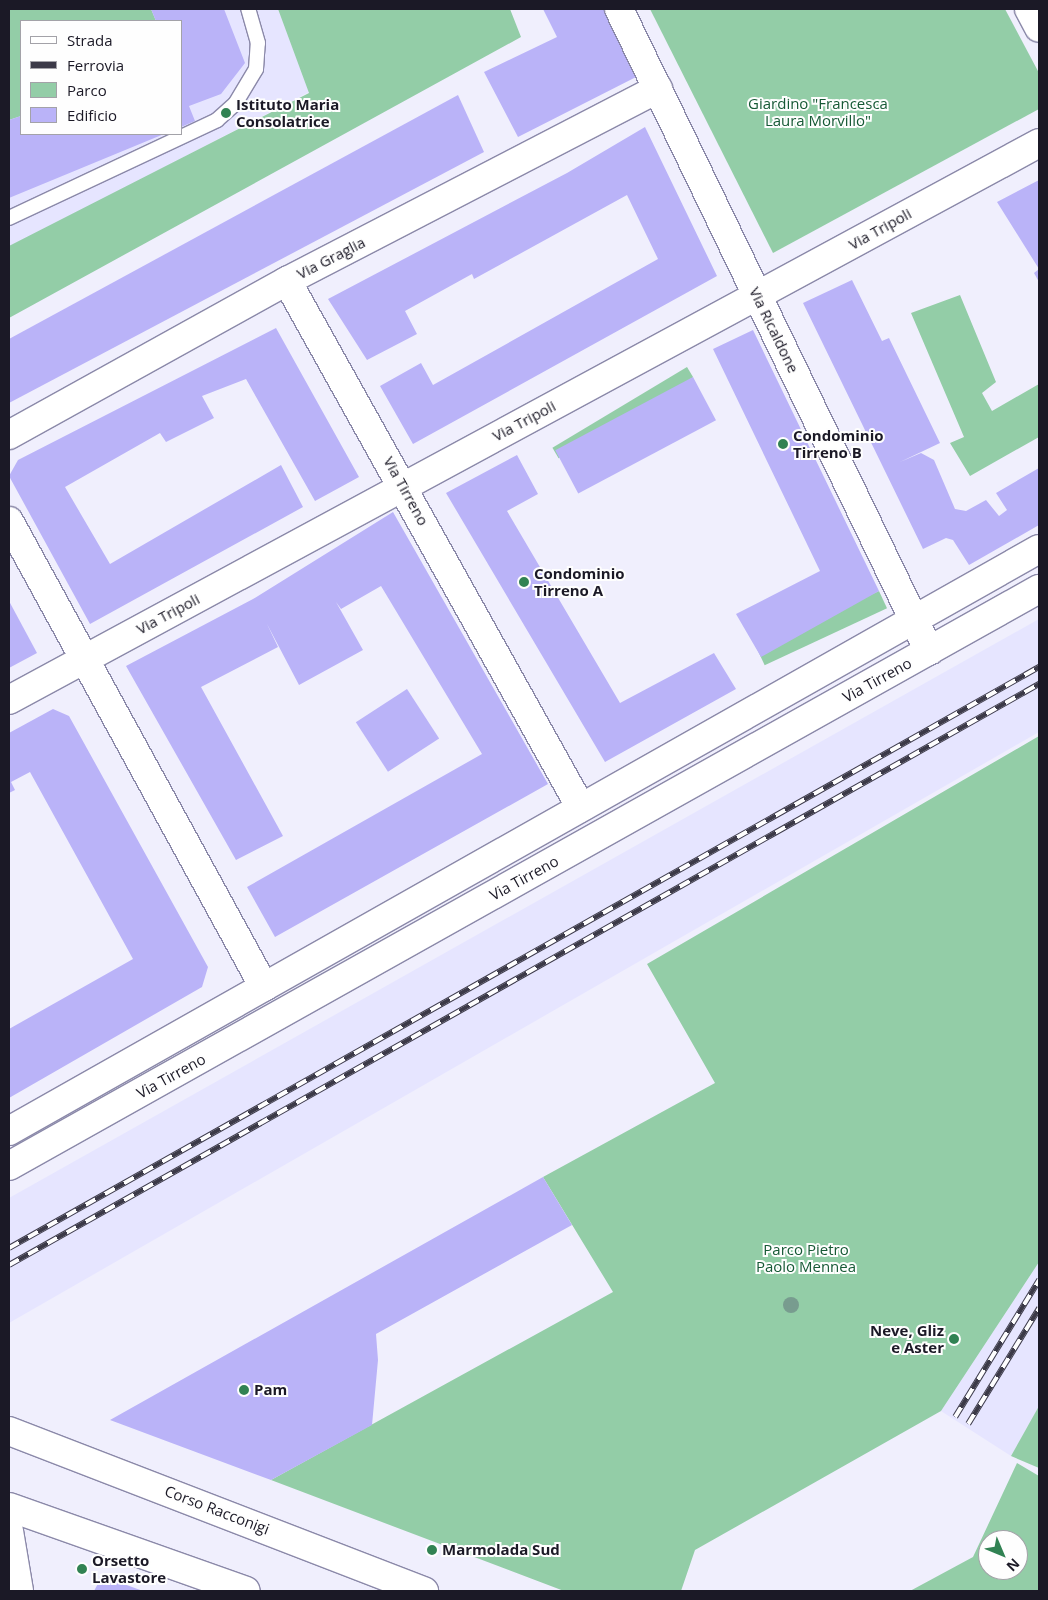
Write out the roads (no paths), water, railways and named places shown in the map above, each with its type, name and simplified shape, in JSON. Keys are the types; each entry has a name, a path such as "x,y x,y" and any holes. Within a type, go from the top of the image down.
{"street":[{"name":"Via Ricaldone","path":"619,9 929,651"},
{"path":"1029,9 1039,28"},
{"name":"Via Graglia","path":"9,435 287,281 658,88"},
{"name":"Via Tripoli","path":"9,700 1039,143"},
{"name":"Via Tirreno","path":"287,281 404,486 581,808"},
{"path":"9,521 264,987"},
{"path":"9,1131 1039,549"},
{"name":"Via Tirreno","path":"9,1166 1039,589"},
{"name":"Corso Racconigi","path":"9,1431 424,1591"},
{"path":"9,1506 246,1591"},
{"path":"9,1531 19,1591"}],"lane":[{"path":"9,218 217,120 229,109 256,69 258,44 248,9"}],"railway":[{"path":"9,1248 1039,667"},
{"path":"9,1265 1039,684"},
{"path":"955,1417 1039,1280"},
{"path":"968,1424 1039,1308"}],"place":[{"name":"Istituto Maria Consolatrice","path":"226,113"},
{"name":"Condominio Tirreno B","path":"783,444"},
{"name":"Condominio Tirreno A","path":"524,582"},
{"name":"Neve, Gliz e Aster","path":"954,1339"},
{"name":"Pam","path":"244,1390"},
{"name":"Marmolada Sud","path":"432,1550"},
{"name":"Orsetto Lavastore","path":"82,1569"}],"park label":[{"name":"Giardino \"Francesca Laura Morvillo\"","path":"818,112"},
{"name":"Parco Pietro Paolo Mennea","path":"806,1258"}]}
